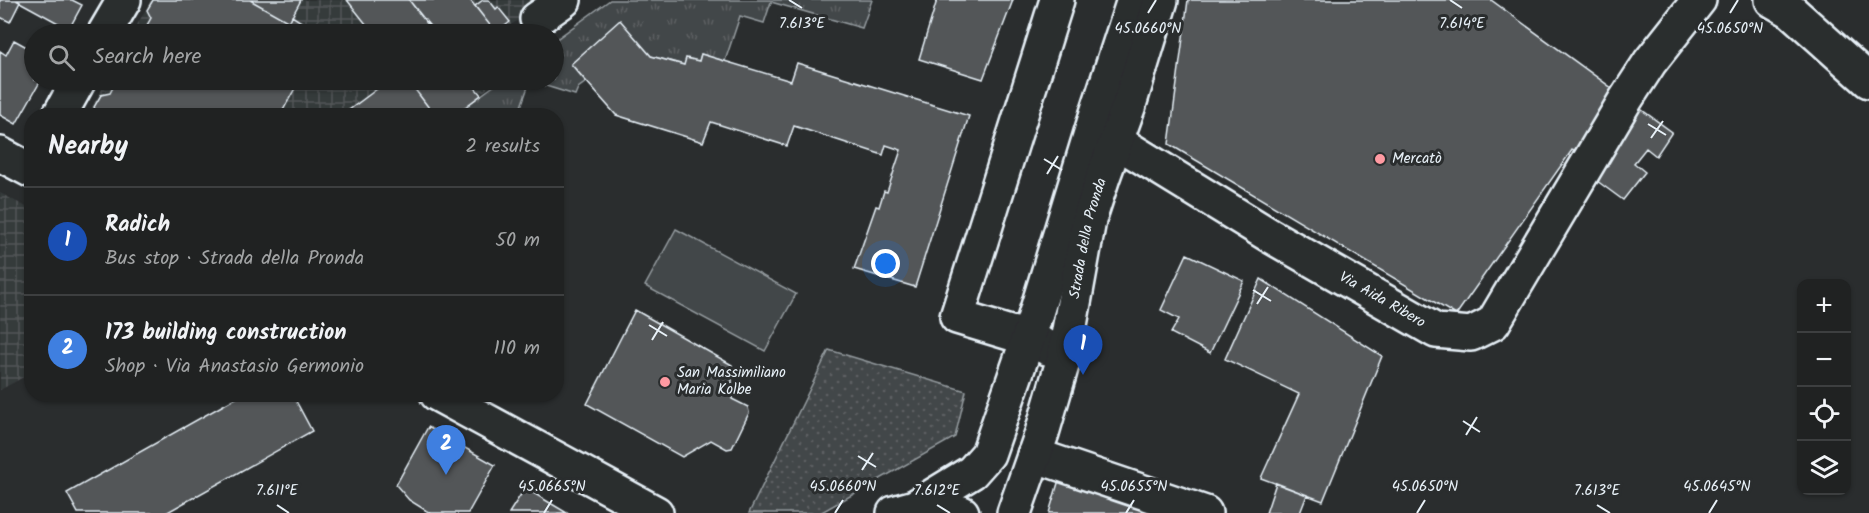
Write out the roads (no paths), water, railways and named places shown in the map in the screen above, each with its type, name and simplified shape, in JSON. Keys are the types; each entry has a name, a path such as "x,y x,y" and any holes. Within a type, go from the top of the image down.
{"street":[{"path":"110,24 124,0"},
{"path":"537,19 564,0"},
{"path":"1057,0 957,317 1029,336 1064,358"},
{"name":"Strada della Pronda","path":"906,509 972,472 988,454 1029,336 1134,0"},
{"name":"Strada della Pronda","path":"1014,513 1064,358 1089,220 1129,105 1161,0"},
{"name":"Via Aida Ribero","path":"1116,141 1269,235 1436,331 1471,334 1493,323 1626,99 1650,63 1699,0"},
{"path":"1772,0 1791,11 1869,81"},
{"path":"63,108 73,90"},
{"path":"0,154 24,165"},
{"path":"452,402 656,513"},
{"path":"1034,455 1205,513"},
{"path":"906,509 942,506 962,513"}],"place":[{"name":"Mercatò","path":"1380,159"},
{"name":"Radich","path":"1083,375"},
{"name":"San Massimiliano Maria Kolbe","path":"665,382"},
{"name":"173 building construction","path":"446,475"}]}
